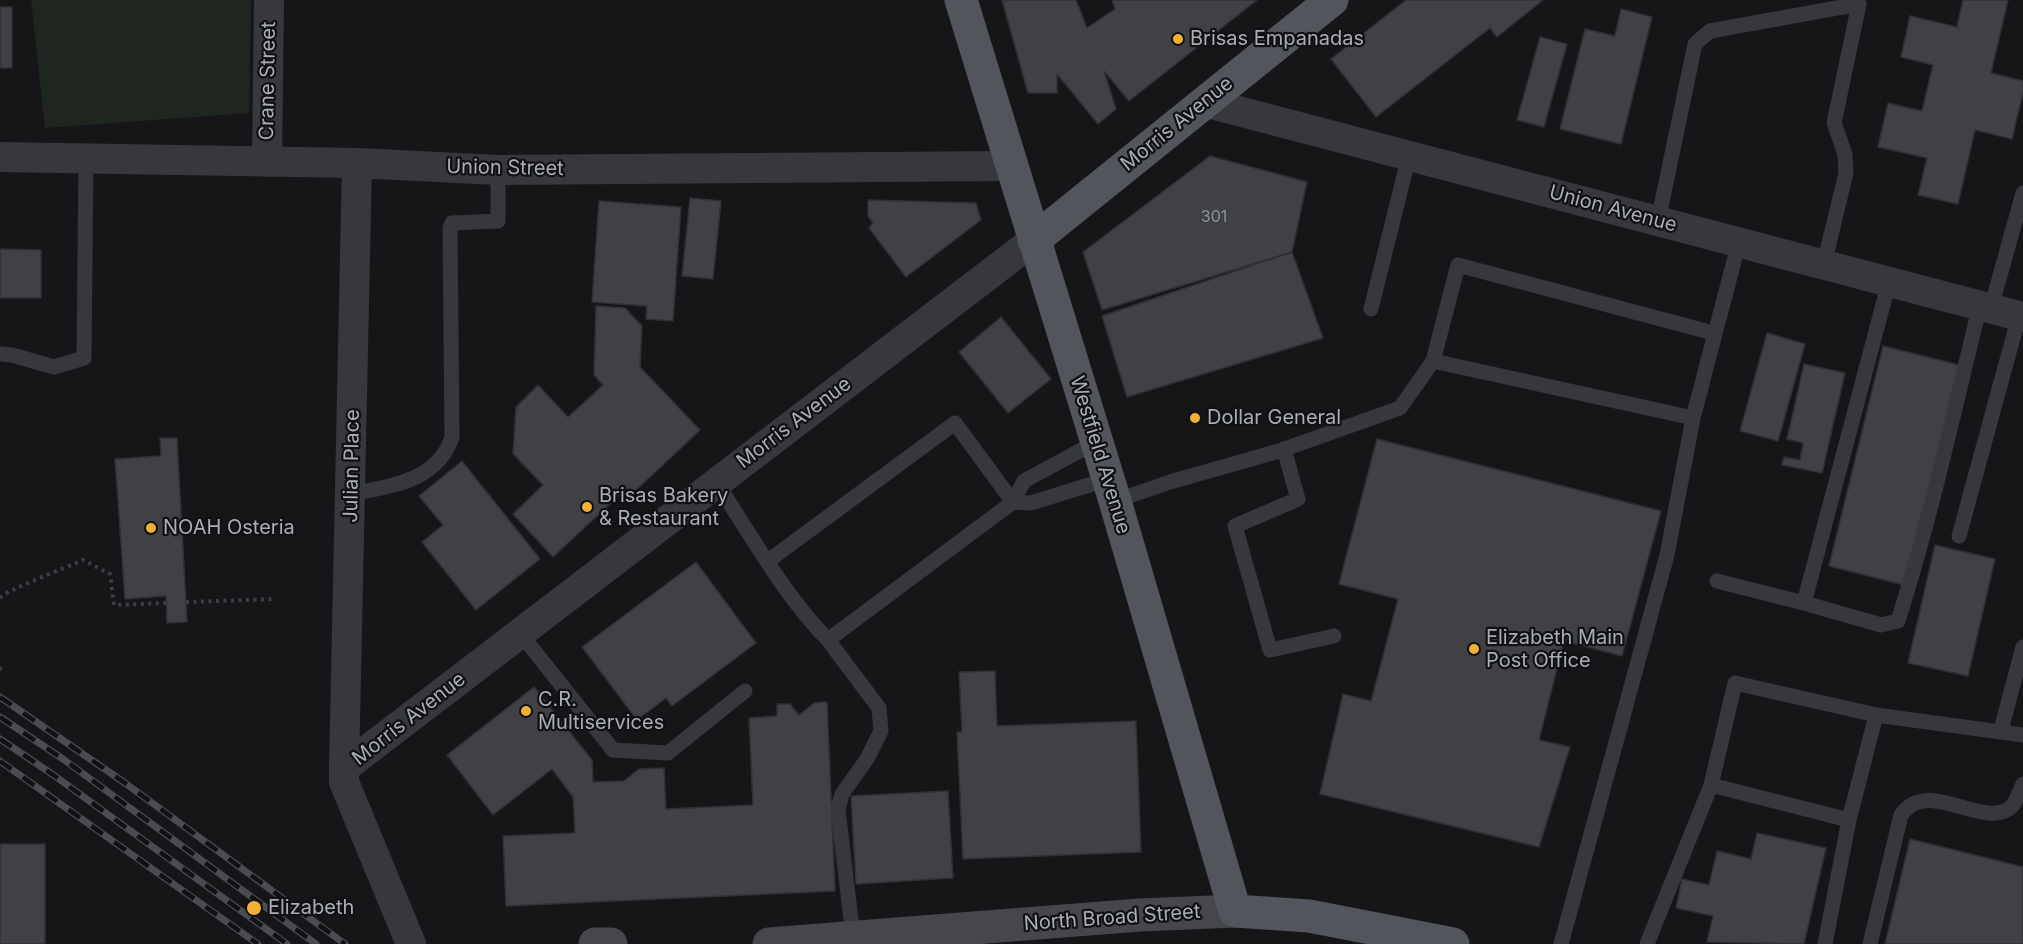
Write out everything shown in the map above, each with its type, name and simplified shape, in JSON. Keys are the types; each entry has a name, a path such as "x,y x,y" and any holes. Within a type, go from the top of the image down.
{"main road":[{"name":"Westfield Avenue","path":"960,0 1111,490 1234,911"},
{"name":"Morris Avenue","path":"1034,240 1332,0"},
{"name":"North Broad Street","path":"1234,911 1309,916 1446,943"}],"street":[{"name":"Crane Street","path":"267,162 269,0"},
{"name":"Union Avenue","path":"1204,102 2003,312"},
{"name":"Union Street","path":"0,157 357,163 498,170 1010,166"},
{"name":"Julian Place","path":"344,768 357,163"},
{"name":"Morris Avenue","path":"411,944 344,782 344,768 1034,240"},
{"name":"North Broad Street","path":"769,944 1234,911"},
{"path":"595,944 611,944"}],"lane":[{"path":"1658,221 1695,44 1710,31 1860,2 1834,123 1845,154 1846,173 1824,264"},
{"path":"1371,309 1409,156"},
{"path":"0,354 12,355 54,367 84,358 86,157"},
{"path":"351,494 404,484 418,478 447,451 452,437 450,228 452,223 459,221 498,221 498,170"},
{"path":"1959,536 2003,312 2023,193"},
{"path":"1561,944 1667,555 1693,418 1713,333 1739,242"},
{"path":"1013,502 1031,503 1170,482 1284,449 1400,408 1433,361 1458,265 1713,333"},
{"path":"1804,603 1889,282"},
{"path":"1717,581 1881,625 1898,621 1935,495 2003,312"},
{"path":"1433,361 1693,418"},
{"path":"768,561 955,423 1013,502"},
{"path":"828,640 1013,502 1024,482 1096,442"},
{"path":"1284,449 1298,499 1235,526 1270,650 1335,636"},
{"path":"716,482 805,616 828,640 879,708 881,731 867,759 842,794 838,809 853,937"},
{"path":"520,633 613,750 668,753 745,691"},
{"path":"2001,730 2023,647"},
{"path":"1647,944 1711,785 1735,683 1876,715 2001,730 2023,735"},
{"path":"1825,944 1849,820 1876,715"},
{"path":"1870,944 1901,815 1908,805 1927,800 1996,814 2012,806 2023,784"},
{"path":"1711,785 1849,820"}],"path":[{"path":"0,598 2,591 42,579 83,560 110,574 114,605 166,603"},
{"path":"186,602 275,599"}],"shaded area":[{"path":"31,0 251,0 249,113 45,128"}],"building":[{"path":"1002,0 1076,0 1087,28 1115,9 1112,0 1257,0 1129,101 1104,71 1116,109 1098,124 1057,74 1057,93 1028,93"},
{"path":"1406,0 1543,0 1497,37 1490,28 1376,117 1331,59"},
{"path":"1963,0 2008,0 1991,73 2023,81 2023,92 2012,139 1975,130 1958,204 1918,195 1927,158 1878,147 1888,103 1922,111 1933,65 1901,57 1910,16 1957,27"},
{"path":"0,7 12,7 12,68 0,68"},
{"path":"1621,9 1652,17 1621,144 1560,129 1585,29 1615,36"},
{"path":"1540,37 1567,44 1544,127 1517,120"},
{"path":"1210,156 1307,182 1292,252 1102,310 1083,252"},
{"path":"690,198 721,201 713,279 682,276"},
{"path":"868,200 976,203 981,220 906,277 869,228 873,223 868,216"},
{"path":"599,201 681,207 673,321 646,319 647,306 592,302"},
{"path":"0,249 41,250 41,298 0,298"},
{"path":"1292,252 1323,338 1127,397 1102,316"},
{"path":"596,306 625,308 642,326 640,367 700,430 633,493 627,488 553,557 513,514 543,485 513,454 516,407 538,385 568,417 603,385 594,375"},
{"path":"1001,317 1051,379 1008,413 959,352"},
{"path":"1767,333 1805,344 1778,441 1740,431"},
{"path":"1883,346 1963,366 1908,586 1829,566"},
{"path":"1804,364 1845,373 1822,473 1782,465 1784,457 1800,460 1803,443 1787,439"},
{"name":"NOAH Osteria","path":"160,438 177,438 187,622 167,623 166,596 125,599 115,459 161,456"},
{"name":"Elizabeth Main Post Office","path":"1377,439 1661,511 1622,656 1564,641 1539,740 1570,747 1539,847 1320,794 1343,694 1371,701 1398,599 1339,584"},
{"path":"462,461 540,559 476,610 422,542 443,525 419,496"},
{"path":"1935,545 1995,559 1968,676 1908,663"},
{"path":"696,562 756,643 672,706 666,698 637,720 582,647"},
{"path":"995,671 997,726 1136,721 1141,852 963,859 957,732 962,732 959,672"},
{"path":"534,687 592,760 593,782 624,781 639,769 664,768 666,809 753,805 749,718 777,716 777,704 790,704 799,715 814,703 827,702 835,891 506,906 503,836 575,833 573,797 552,769 493,815 447,755"},
{"path":"948,791 953,878 856,884 851,796"},
{"path":"1757,833 1826,848 1804,944 1707,942 1713,916 1676,908 1682,879 1709,885 1717,851 1751,859"},
{"path":"1910,839 2023,867 2023,944 1885,944"},
{"path":"0,844 45,844 45,944 0,944"}],"railway":[{"path":"0,697 125,783 345,944"},
{"path":"0,717 63,759 316,944"},
{"path":"0,739 287,944"},
{"path":"0,761 258,944"}],"place":[{"name":"Brisas Empanadas","path":"1178,39"},
{"name":"Dollar General","path":"1195,418"},
{"name":"Brisas Bakery & Restaurant","path":"587,507"},
{"name":"NOAH Osteria","path":"151,528"},
{"name":"Elizabeth Main Post Office","path":"1474,649"},
{"name":"C.R. Multiservices","path":"526,711"},
{"name":"Elizabeth","path":"254,908"}]}
